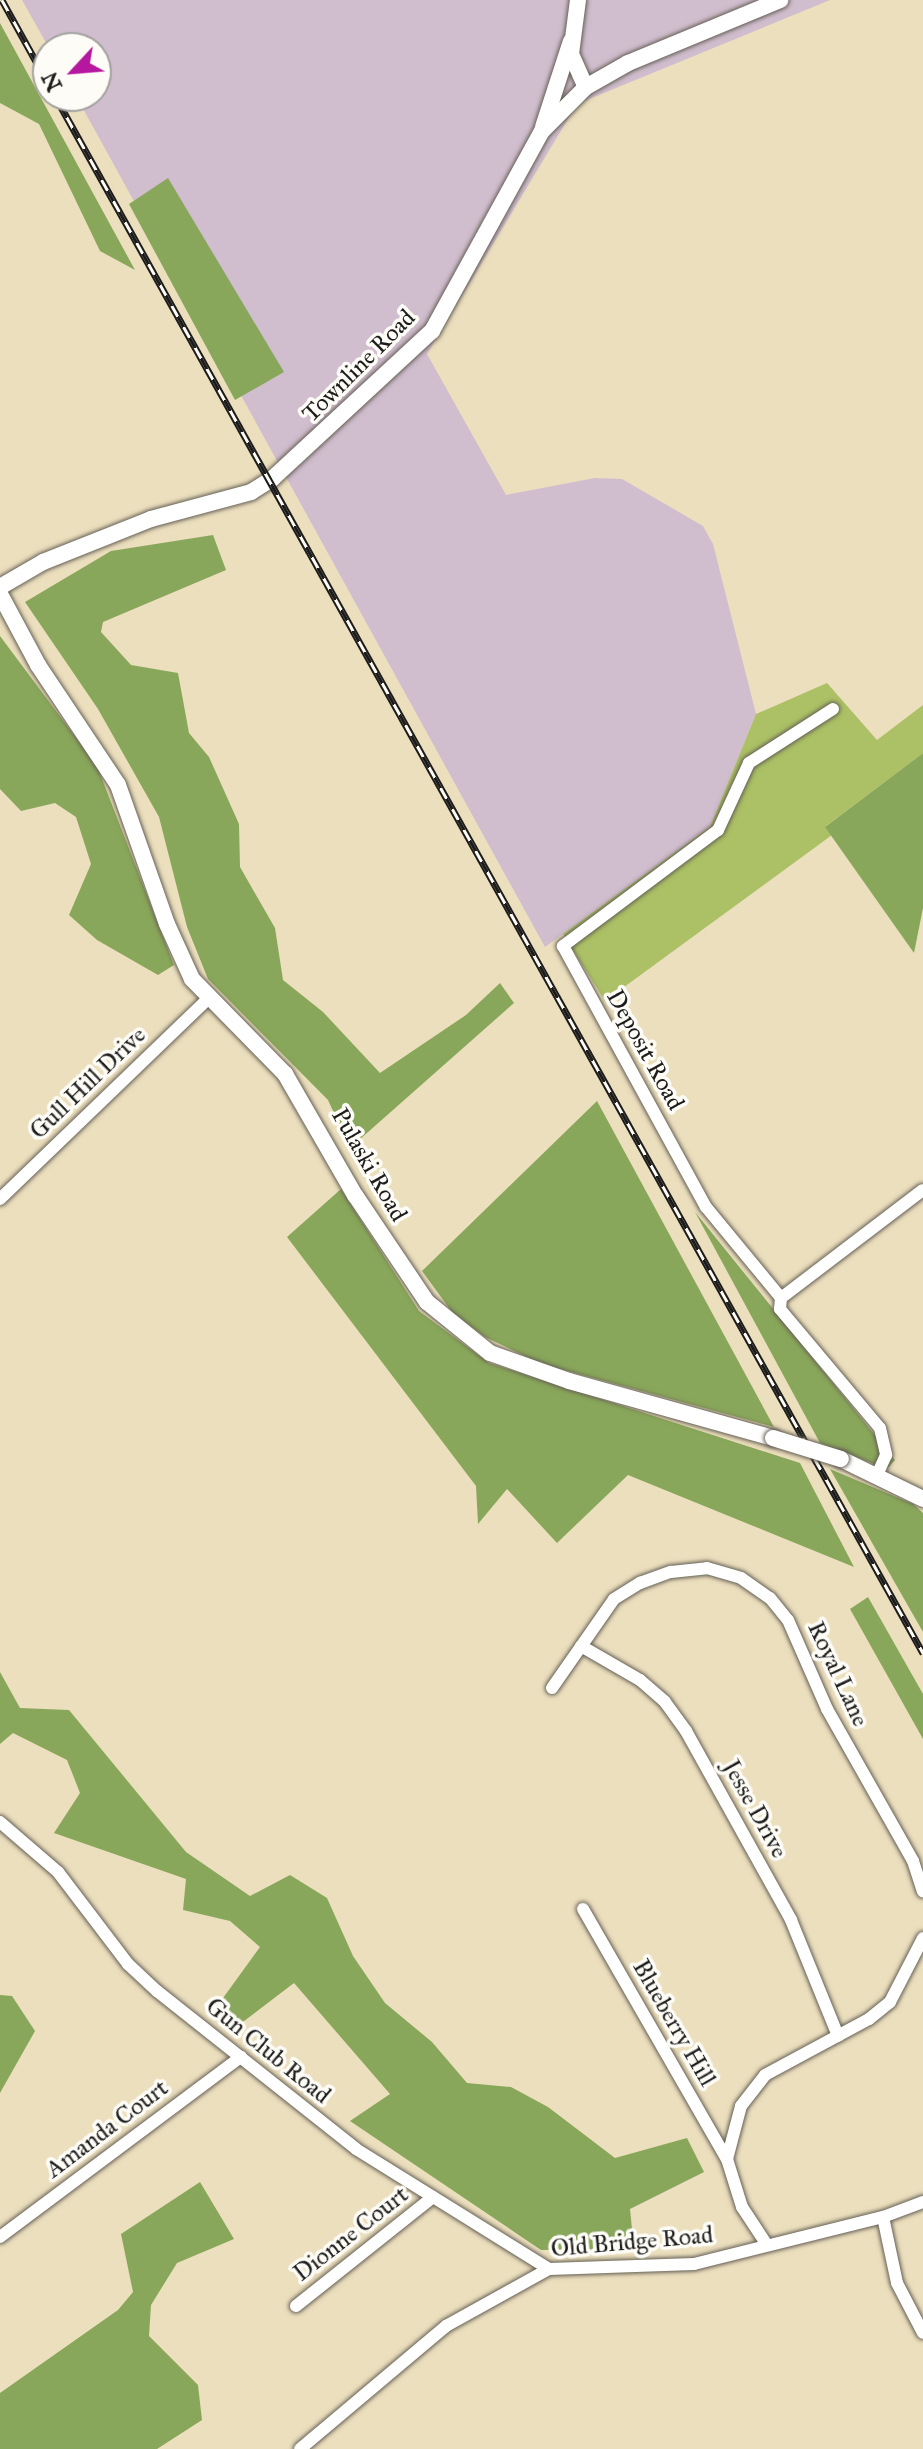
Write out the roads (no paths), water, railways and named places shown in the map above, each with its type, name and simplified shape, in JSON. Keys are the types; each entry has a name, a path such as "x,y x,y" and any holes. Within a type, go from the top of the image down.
{"main road":[{"path":"542,131 571,41 578,0"},
{"name":"Townline Road","path":"0,587 43,562 151,519 251,492 315,444 432,331 542,131 586,87 780,0"},
{"path":"571,41 573,64 586,87"},
{"name":"Pulaski Road","path":"0,594 38,665 118,785 178,952 208,999 285,1074 355,1195 427,1302 490,1353 569,1381 841,1459 878,1473 923,1499"}],"street":[{"name":"Deposit Road","path":"833,709 749,763 718,830 563,946 706,1207 781,1298 780,1309 880,1428 886,1455 878,1473"},
{"name":"Gull Hill Drive","path":"0,1199 208,999"},
{"path":"781,1298 923,1190"},
{"name":"Royal Lane","path":"552,1688 614,1599 671,1572 707,1568 741,1578 770,1598 801,1645 827,1709 913,1861 923,1891"},
{"name":"Jesse Drive","path":"581,1646 640,1680 665,1702 686,1731 791,1920 838,2036"},
{"name":"Gun Club Road","path":"0,1822 58,1872 128,1964 241,2057 356,2149 549,2269"},
{"name":"Blueberry Hill","path":"583,1909 727,2159"},
{"path":"767,2245 742,2207 727,2159 741,2106 765,2075 838,2036 890,2002 922,1943"},
{"name":"Amanda Court","path":"0,2237 241,2057"},
{"name":"Dionne Court","path":"296,2306 433,2197"},
{"name":"Old Bridge Road","path":"300,2449 446,2326 549,2269 694,2264 883,2217 923,2202"},
{"path":"883,2217 897,2283 923,2333"}],"railway":[{"path":"2,0 32,54"},
{"path":"64,112 923,1653"}]}
